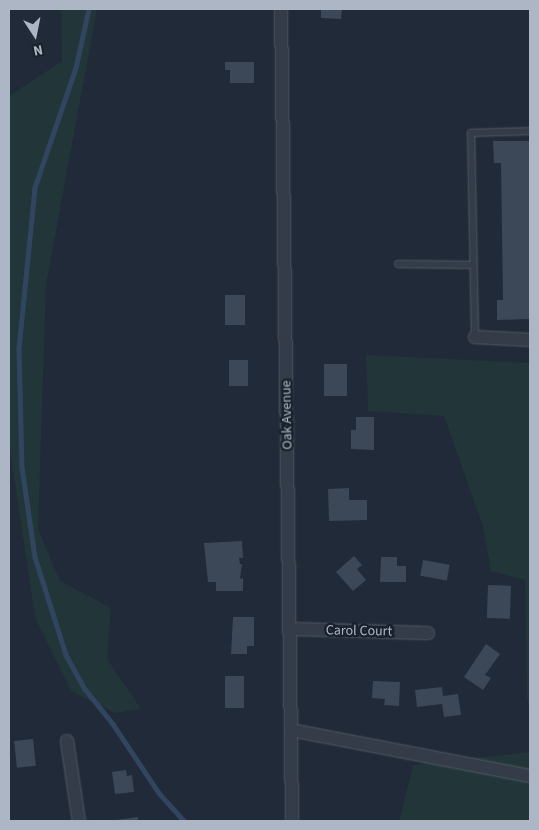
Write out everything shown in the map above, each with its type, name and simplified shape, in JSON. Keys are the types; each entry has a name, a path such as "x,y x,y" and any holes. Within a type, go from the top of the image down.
{"street":[{"name":"Oak Avenue","path":"281,9 292,821"},
{"path":"475,336 530,340"},
{"name":"Carol Court","path":"290,629 428,633"},
{"path":"291,730 530,776"},
{"path":"67,741 78,821"}],"lane":[{"path":"475,336 472,133 530,131"},
{"path":"398,264 473,265"}],"green space":[{"path":"61,9 97,9 46,285 38,529 60,581 111,608 107,659 141,709 115,713 71,691 35,617 9,443 9,96 62,61"},
{"path":"366,355 530,363 530,713 527,697 525,580 491,571 483,526 444,416 368,411"},
{"path":"530,752 530,821 399,821 413,765"}],"building":[{"path":"321,9 342,9 341,19 321,18"},
{"path":"225,62 254,62 254,83 230,83 230,70 225,70"},
{"path":"493,141 530,141 530,319 497,320 497,300 503,300 501,163 494,163"},
{"path":"225,295 245,295 245,325 225,325"},
{"path":"229,360 248,360 248,386 229,386"},
{"path":"324,364 347,364 347,396 324,396"},
{"path":"356,417 374,417 374,450 351,449 351,430 356,430"},
{"path":"349,488 349,500 367,500 367,520 329,521 328,489"},
{"path":"242,541 243,558 239,558 240,564 242,564 240,579 243,578 243,591 216,591 216,582 208,582 204,543"},
{"path":"354,556 362,565 357,569 366,580 353,591 336,572"},
{"path":"381,557 397,557 397,566 406,566 406,582 380,582"},
{"path":"423,560 450,565 447,580 420,576"},
{"path":"488,585 511,586 510,619 487,618"},
{"path":"233,617 254,617 254,646 247,646 247,654 231,654"},
{"path":"486,644 500,654 485,675 491,678 483,690 464,677"},
{"path":"225,676 244,676 244,708 225,708"},
{"path":"373,681 400,682 399,706 384,705 385,699 372,698"},
{"path":"442,687 443,696 458,694 461,715 444,717 442,704 417,707 415,690"},
{"path":"33,739 36,766 17,768 14,741"},
{"path":"126,770 127,776 132,775 134,792 115,794 112,772"},
{"path":"138,817 138,821 116,821 116,820"}],"waterway":[{"path":"89,9 76,68 35,188 19,347 22,467 35,557 66,655 85,689 113,724 159,793 184,821"}]}
